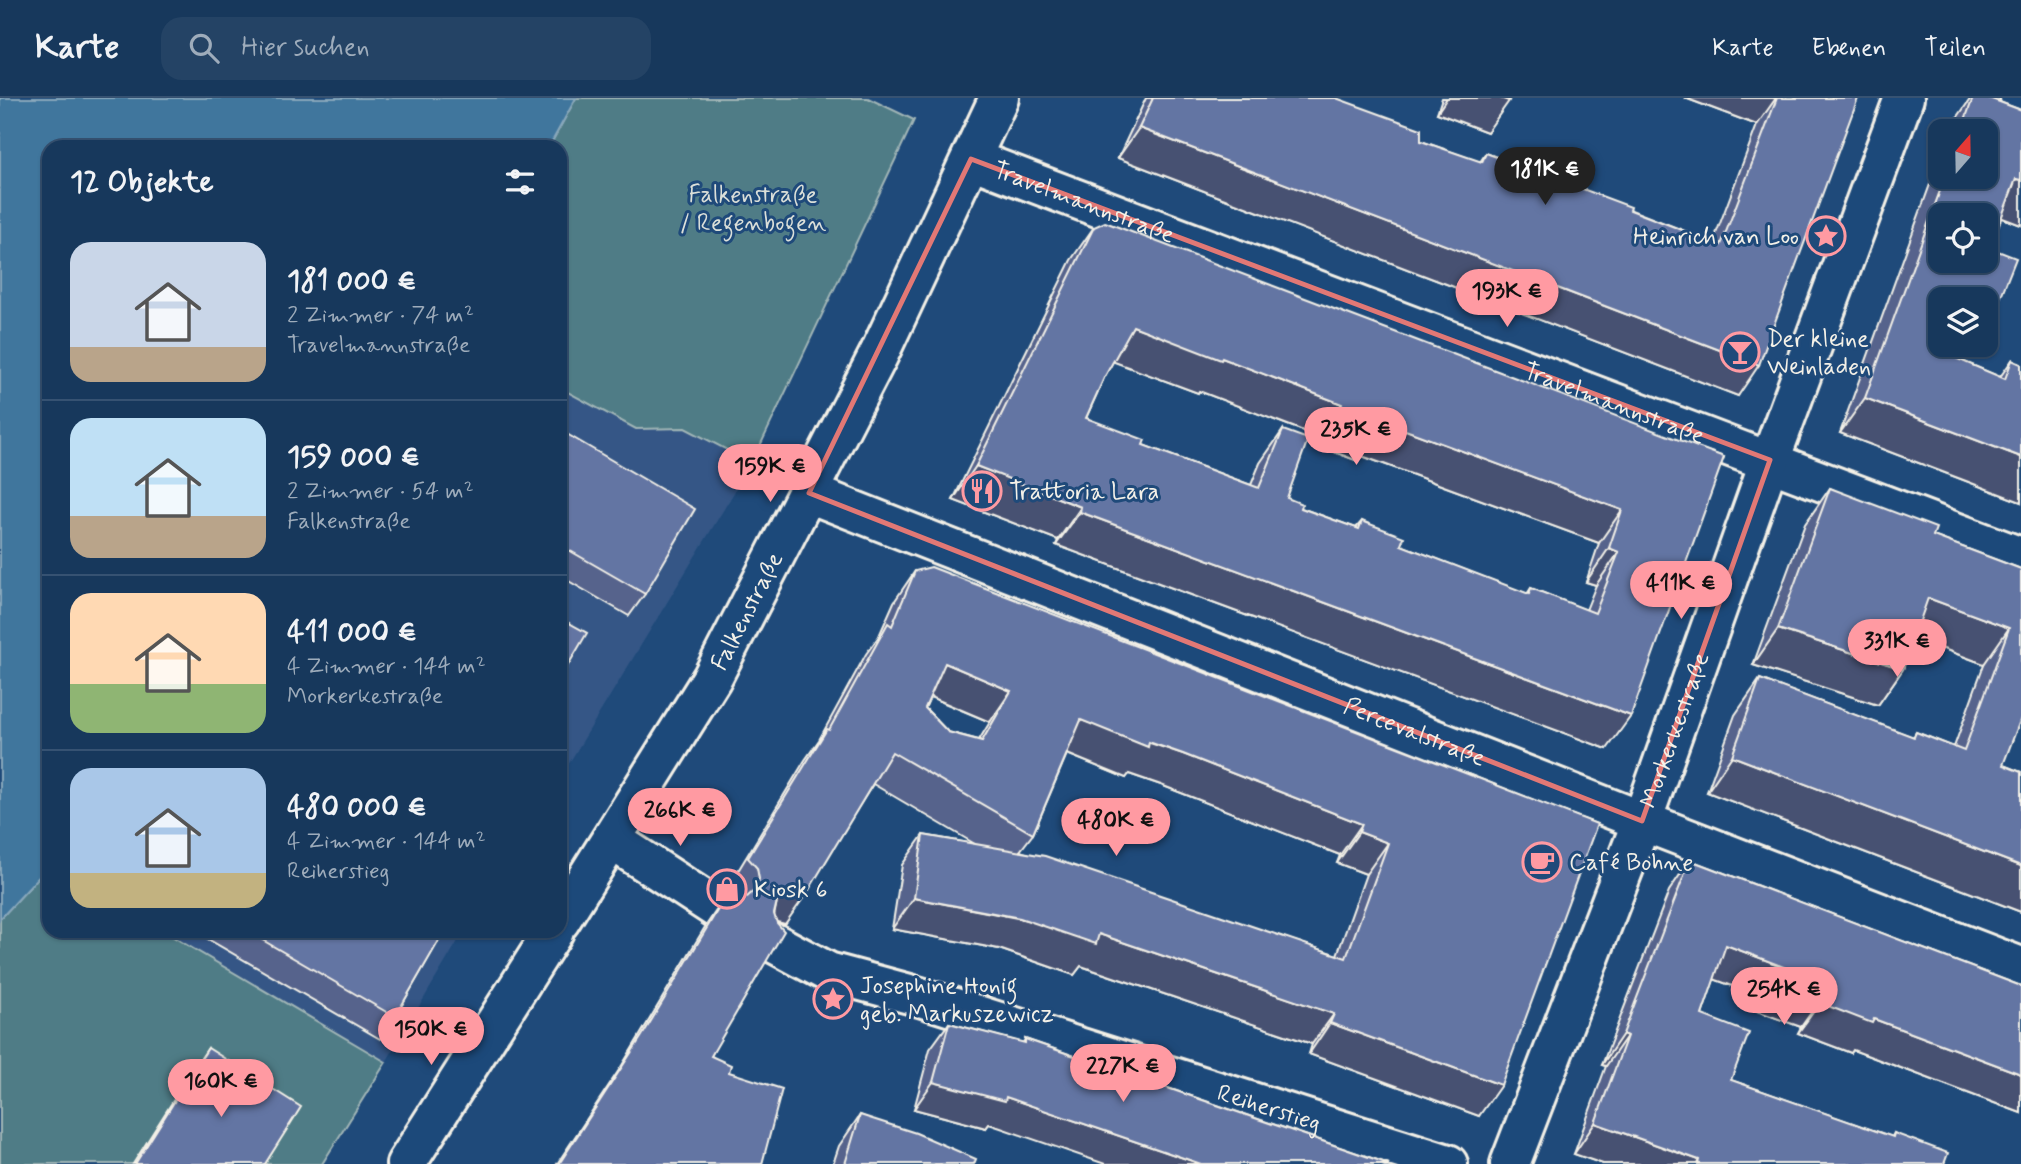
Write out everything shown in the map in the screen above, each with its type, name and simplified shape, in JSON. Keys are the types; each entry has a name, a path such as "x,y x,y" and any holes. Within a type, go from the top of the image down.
{"street":[{"name":"Falkenstraße","path":"567,910 712,678 879,354 999,98"},
{"name":"Morkerkestraße","path":"1510,1164 1642,821 1770,460 1904,98"},
{"name":"Travelmannstraße","path":"971,159 2021,557"},
{"name":"Percevalstraße","path":"809,493 2021,967"},
{"path":"612,840 716,908"},
{"path":"406,1164 550,938"},
{"name":"Reiherstieg","path":"774,943 828,972 917,996 1448,1164"}],"highlighted area":[{"path":"971,159 1770,460 1642,821 809,493"}],"shaded area":[{"path":"0,98 576,98 553,140 42,140 42,874 0,919"},
{"path":"567,392 636,429 685,428 752,463 567,767"},
{"path":"175,938 460,938 386,1062"}],"green space":[{"name":"Falkenstraße / Regenbogen","path":"576,98 868,98 914,120 752,463 685,428 636,429 567,392 567,140 553,140"},
{"path":"42,874 42,938 175,938 386,1062 322,1164 0,1164 0,919"}],"building":[{"path":"1153,98 1336,98 1421,129 1421,141 1482,162 1486,153 1631,207 1630,210 1721,245 1777,98 1858,98 1759,365 1139,128"},
{"path":"1973,98 1989,98 2021,110 2021,180 2016,179 1998,227 1998,203 1936,203 1941,189 1998,189 1998,119 1965,119"},
{"path":"1105,222 1724,457 1631,716 1080,512 1081,507 976,466 1094,227","holes":["1133,326 1221,360 1222,358 1342,404 1339,412 1382,428 1384,422 1622,510 1609,548 1619,552 1595,613 1531,588 1529,594 1401,545 1404,537 1362,521 1359,529 1301,508 1302,504 1287,498 1308,439 1283,430 1259,488 1143,445 1145,440 1086,418 1104,378"]},
{"path":"1928,224 1928,273 1998,273 1998,251 2016,258 1999,301 1998,287 1928,287 1928,357 1953,357 2005,379 2012,360 2021,364 2021,457 1865,398"},
{"path":"567,434 695,509 645,594 567,549"},
{"path":"1830,488 1936,528 1933,536 2021,569 2021,718 2003,765 2021,772 2021,866 1732,756 1760,679 1914,737 1916,732 1964,751 2009,628 1928,598 1903,669 1778,629"},
{"path":"931,567 1597,824 1501,1085 1330,1023 1334,1014 1099,934 1096,944 1020,918 914,898 923,835 1045,856 1346,958 1388,843 1359,832 1362,824 1183,754 1149,742 1148,747 1081,720 1033,834 892,752 807,893 794,890 785,893 777,901 774,914 784,931 711,1056 731,1065 729,1072 782,1089 762,1164 559,1164 642,1036 726,896 736,899 747,897 756,889 759,879 757,868 748,858 827,729 829,730 888,623 892,626 915,571","holes":["945,663 1011,691 982,741 948,732 925,708"]},
{"path":"567,622 587,633 567,667"},
{"path":"1690,860 2021,986 2021,1074 1874,1019 1872,1023 1820,1003 1822,997 1779,980 1784,967 1726,945 1702,1015 1749,1033 1731,1080 1893,1137 1894,1133 1948,1153 1944,1164 1698,1164 1699,1160 1595,1123 1627,1036 1623,1034"},
{"path":"259,938 441,938 395,1017"},
{"path":"949,1023 1025,1043 1025,1039 1389,1164 1201,1164 1006,1097 1005,1101 933,1082"},
{"path":"208,1048 301,1107 265,1164 135,1164"},
{"path":"860,1115 916,1133 976,1159 974,1164 845,1164"}],"place":[{"name":"Heinrich van Loo","path":"1826,236"},
{"name":"Der kleine Weinladen","path":"1740,352"},
{"name":"Trattoria Lara","path":"982,491"},
{"name":"Café Bohne","path":"1542,862"},
{"name":"Kiosk 6","path":"727,889"},
{"name":"Josephine Honig geb. Markuszewicz","path":"833,999"}]}
